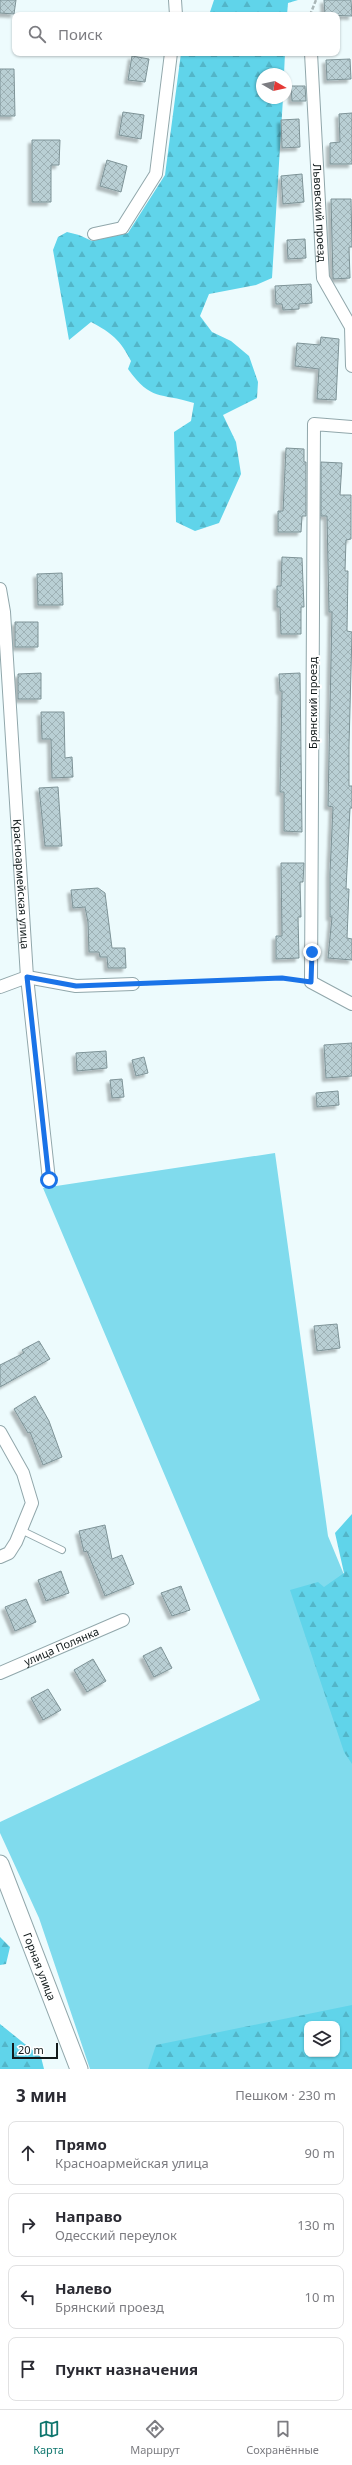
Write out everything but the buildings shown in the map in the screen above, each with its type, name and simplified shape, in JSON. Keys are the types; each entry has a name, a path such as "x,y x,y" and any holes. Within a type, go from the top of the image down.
{"street":[{"path":"175,0 176,12"},
{"path":"94,234 122,228 156,174 171,56"},
{"name":"Львовский проезд","path":"311,56 323,278 351,327 352,366"},
{"name":"Брянский проезд","path":"311,982 314,424 352,426"},
{"name":"Красноармейская улица","path":"0,588 4,612 27,977 49,1180"},
{"path":"0,987 27,977 76,986 133,984"},
{"path":"311,982 352,1004"},
{"path":"0,1432 23,1473 32,1503 21,1530 9,1552 0,1557"},
{"name":"улица Полянка","path":"0,1673 123,1620"},
{"name":"Горная улица","path":"0,1864 79,2069"}],"lane":[{"path":"21,1530 62,1550"}],"path":[{"path":"311,12 316,0"},
{"path":"133,984 282,978 311,982"}],"shaded area":[{"path":"275,1153 328,1536 352,1594 352,2069 90,2069 39,1918 0,1833 0,1822 260,1700 43,1188"}],"green space":[{"path":"214,0 298,0 288,3 287,12 210,12"},
{"path":"181,56 285,56 284,68 256,68 256,104 283,104 272,278 256,285 209,294 200,316 212,332 231,341 249,356 258,382 257,398 223,415 236,442 241,474 219,523 195,531 176,522 174,432 191,421 194,403 157,394 144,387 128,369 131,361 119,342 105,330 91,322 69,340 53,250 58,237 67,232 79,235 92,241 128,233 165,175"},
{"path":"352,1514 352,1764 344,1752 290,1590 318,1582 324,1587 344,1573 335,1533"},
{"path":"0,1937 10,1947 6,1964 0,1965"},
{"path":"352,2005 352,2069 148,2069 156,2045"},
{"path":"0,2024 41,2057 44,2069 0,2069"}],"route":[{"path":"49,1180 27,977 76,986 282,978 311,982 312,952"}]}
